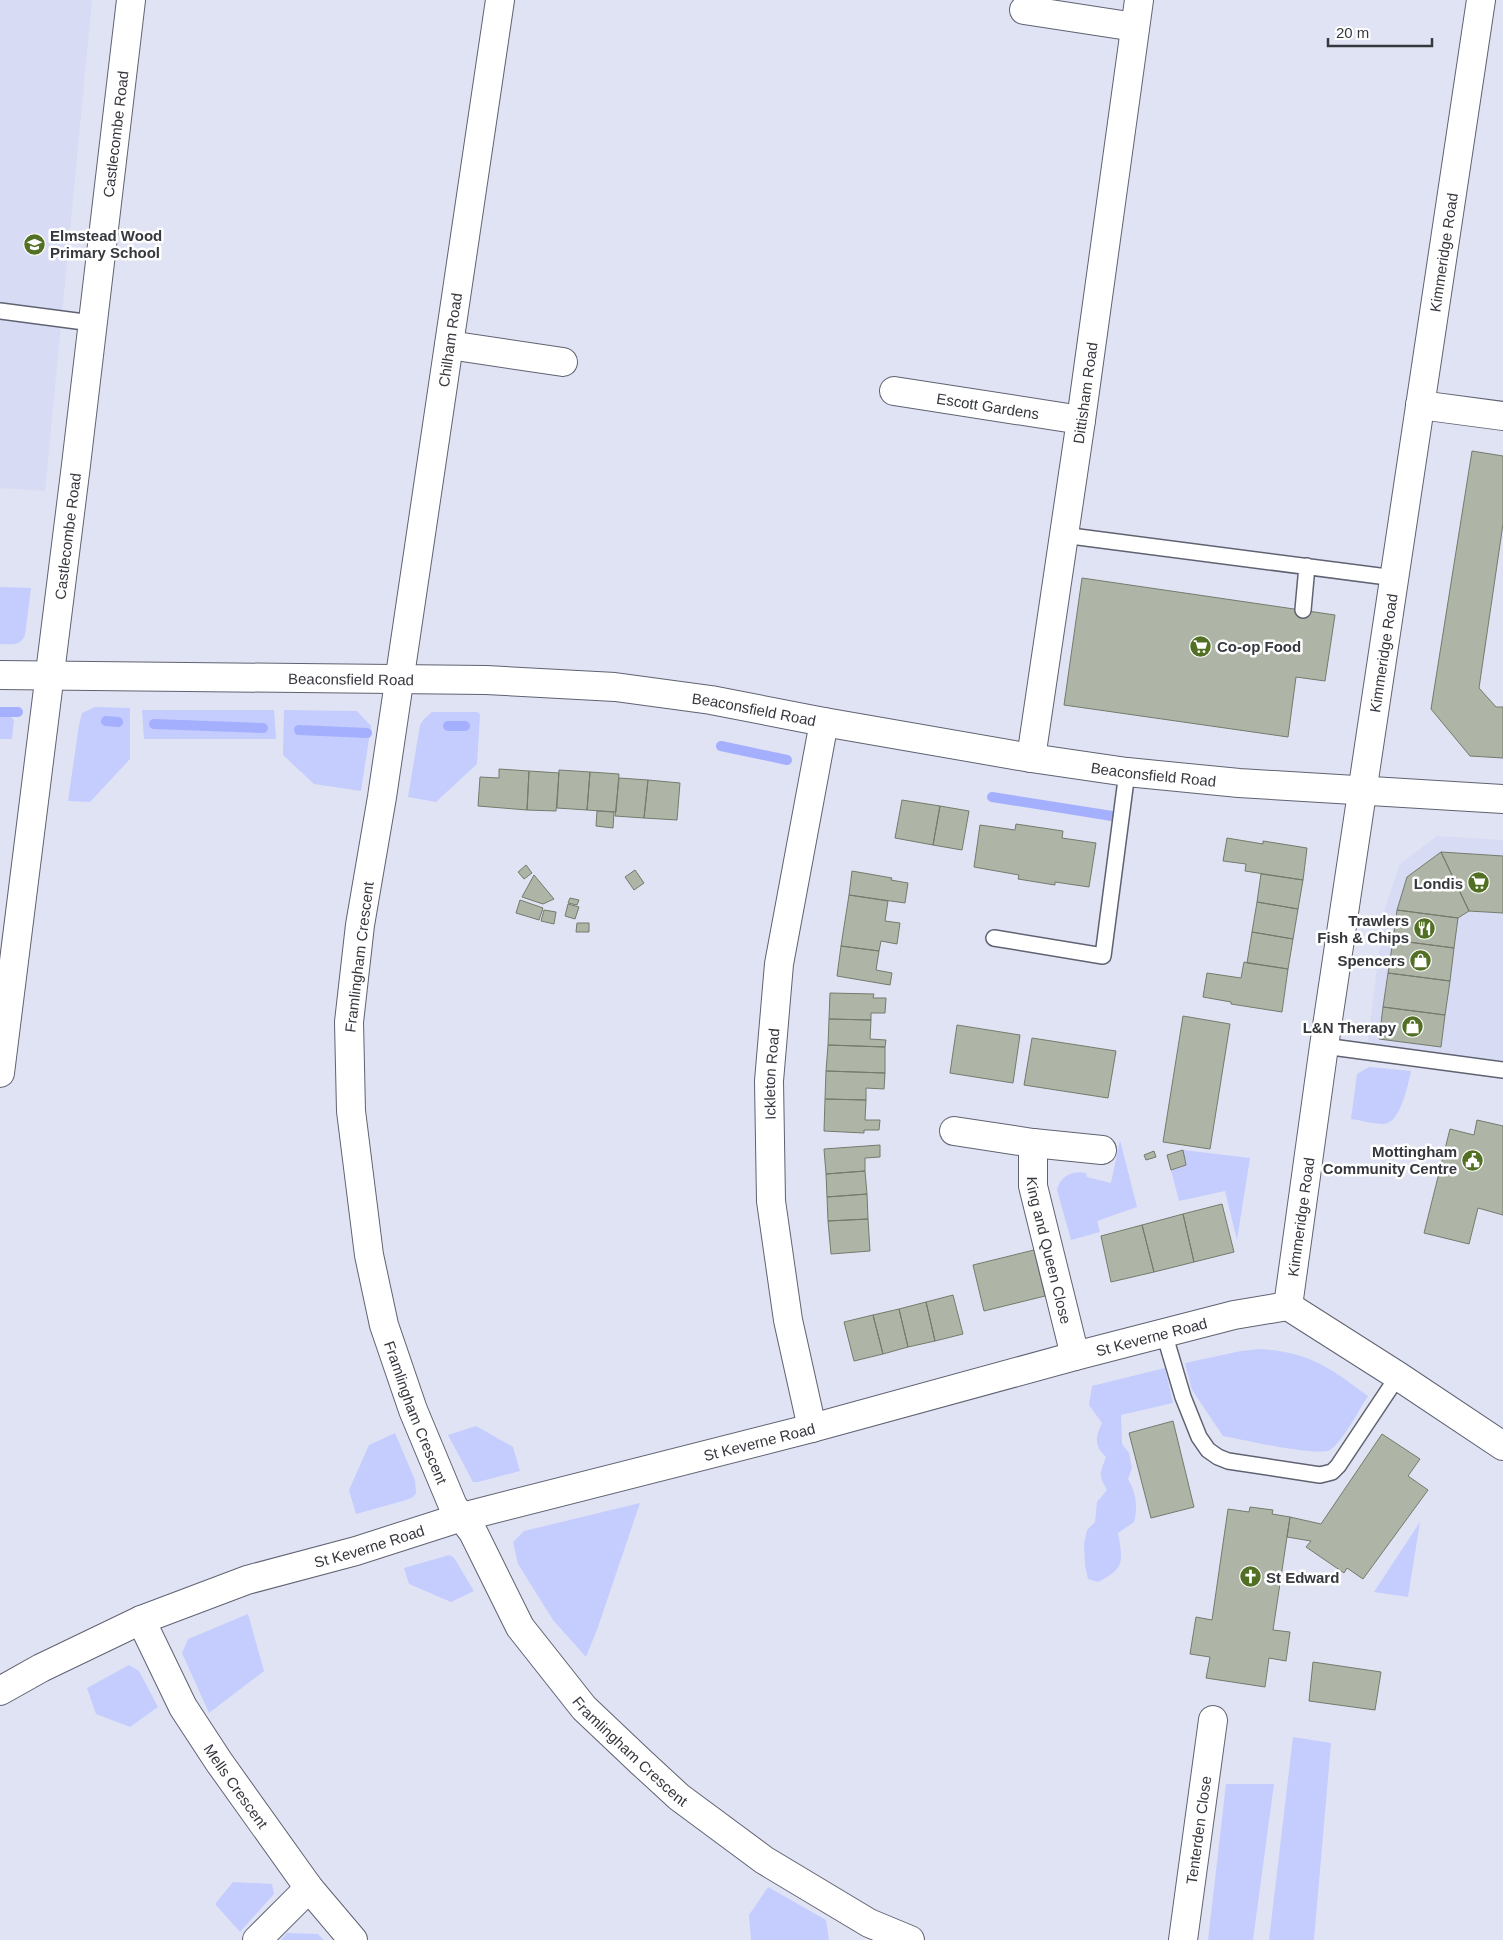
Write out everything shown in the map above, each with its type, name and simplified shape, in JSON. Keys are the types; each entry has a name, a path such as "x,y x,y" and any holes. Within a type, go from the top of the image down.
{"street":[{"name":"Castlecombe Road","path":"0,1073 50,676 131,0"},
{"name":"Chilham Road","path":"399,679 500,0"},
{"name":"Dittisham Road","path":"1031,758 1081,420 1139,0"},
{"name":"Kimmeridge Road","path":"1288,1306 1324,1046 1481,0"},
{"path":"1024,10 1135,27"},
{"path":"449,345 563,362"},
{"name":"Escott Gardens","path":"894,391 1081,420"},
{"path":"1420,405 1503,416"},
{"name":"Beaconsfield Road","path":"0,675 486,680 616,687 712,700 824,722 1031,758 1127,772 1239,783 1503,799"},
{"name":"Framlingham Crescent","path":"399,679 382,797 360,925 352,991 349,1022 351,1111 369,1256 384,1325 420,1426 453,1506 473,1532 520,1627 584,1708 679,1797 863,1932 910,1940"},
{"name":"Ickleton Road","path":"812,1428 788,1320 770,1201 769,1081 779,964 824,722"},
{"path":"954,1132 1102,1150"},
{"name":"King and Queen Close","path":"1033,1143 1033,1186 1075,1356"},
{"path":"1288,1306 1503,1446"},
{"name":"St Keverne Road","path":"0,1691 41,1668 140,1620 246,1580 356,1551 462,1517 812,1428 1075,1356 1234,1315 1288,1306"},
{"name":"Mells Crescent","path":"140,1620 183,1707 218,1762 309,1888 353,1940"},
{"name":"Tenterden Close","path":"1183,1940 1213,1720"},
{"path":"257,1940 309,1888"}],"lane":[{"path":"0,311 92,323"},
{"path":"1063,535 1395,578"},
{"path":"1303,610 1307,566"},
{"path":"994,938 1103,956 1127,772"},
{"path":"1324,1046 1503,1070"},
{"path":"1164,1333 1183,1397 1199,1437 1208,1450 1228,1461 1320,1475 1332,1472 1338,1466 1398,1376"}],"shaded area":[{"name":"Elmstead Wood Primary School","path":"0,0 92,0 45,491 0,488"},
{"path":"0,587 31,588 25,635 21,641 15,644 0,644"},
{"path":"95,707 130,708 130,759 90,802 68,801 82,713"},
{"path":"0,708 14,720 12,739 0,739"},
{"path":"142,710 274,710 276,739 144,739"},
{"path":"284,710 357,711 371,726 361,791 314,784 283,755"},
{"path":"432,712 477,712 480,714 477,764 436,802 408,797 420,725"},
{"path":"1437,836 1503,840 1503,1064 1367,1046 1385,908 1400,864"},
{"path":"1369,1067 1411,1071 1399,1111 1389,1123 1379,1124 1351,1119 1357,1074"},
{"path":"1120,1140 1137,1207 1097,1221 1100,1232 1071,1240 1057,1190 1059,1185 1064,1178 1076,1172 1086,1173 1087,1177 1111,1183"},
{"path":"1183,1150 1250,1158 1237,1240 1225,1191 1179,1201 1171,1170 1186,1165"},
{"path":"1260,1349 1292,1354 1318,1363 1342,1377 1368,1396 1346,1432 1330,1450 1323,1452 1295,1449 1223,1436 1192,1390 1185,1363 1241,1351"},
{"path":"1165,1368 1173,1403 1121,1415 1122,1444 1129,1453 1132,1468 1128,1479 1136,1505 1134,1522 1118,1533 1121,1557 1118,1568 1098,1582 1088,1579 1085,1566 1084,1544 1087,1530 1095,1522 1097,1502 1107,1490 1102,1481 1101,1474 1106,1457 1099,1449 1097,1441 1102,1423 1089,1405 1092,1386"},
{"path":"476,1426 513,1447 520,1471 473,1482 448,1435"},
{"path":"395,1433 415,1480 416,1493 413,1497 406,1500 356,1514 349,1490 369,1445"},
{"path":"640,1503 586,1657 553,1620 518,1564 513,1542 524,1531"},
{"path":"1420,1522 1408,1597 1374,1592"},
{"path":"449,1555 456,1561 474,1591 451,1602 409,1584 404,1568"},
{"path":"248,1614 264,1671 209,1713 182,1653 188,1639"},
{"path":"129,1665 139,1671 158,1707 130,1727 96,1714 87,1688"},
{"path":"1293,1737 1331,1743 1314,1940 1269,1940"},
{"path":"1226,1784 1274,1784 1253,1940 1208,1940"},
{"path":"233,1882 272,1884 274,1894 240,1932 215,1904"},
{"path":"768,1887 826,1920 829,1940 751,1940 749,1915"},
{"path":"287,1933 318,1934 324,1940 281,1940"}],"building":[{"path":"1472,451 1503,456 1503,524 1479,688 1496,707 1503,707 1503,758 1470,756 1431,709"},
{"name":"Co-op Food","path":"1082,578 1335,615 1325,681 1296,677 1288,737 1064,705"},
{"path":"499,769 529,771 527,810 478,806 480,777 499,778"},
{"path":"559,770 590,772 587,810 557,808"},
{"path":"529,771 559,773 556,811 527,810"},
{"path":"590,772 619,774 616,812 587,810"},
{"path":"619,778 648,780 644,818 615,816"},
{"path":"648,780 680,783 677,820 644,818"},
{"path":"902,800 940,806 933,845 895,838"},
{"path":"940,806 969,811 962,850 933,845"},
{"path":"597,811 614,812 613,828 596,826"},
{"path":"1016,824 1063,831 1062,838 1096,843 1089,887 1055,882 1055,885 1018,879 1019,875 974,867 980,825 1015,830"},
{"path":"1227,838 1307,848 1303,880 1245,871 1246,864 1223,861"},
{"path":"1441,852 1469,911 1458,918 1397,910 1407,877"},
{"name":"Londis","path":"1441,852 1503,856 1503,913 1469,911"},
{"path":"526,865 532,873 524,879 518,872"},
{"path":"635,870 644,883 634,890 625,877"},
{"path":"852,871 892,878 891,880 908,883 905,903 849,895"},
{"path":"1261,874 1303,880 1298,909 1257,902"},
{"path":"534,875 554,899 543,904 522,897"},
{"path":"849,895 888,901 885,921 900,923 897,944 881,941 879,951 841,946"},
{"path":"570,898 579,900 577,905 568,903"},
{"path":"520,900 543,908 539,920 516,913"},
{"path":"1257,902 1298,909 1293,939 1252,932"},
{"path":"568,904 579,907 575,919 565,916"},
{"path":"544,910 556,912 554,924 541,921"},
{"name":"Trawlers Fish & Chips","path":"1397,910 1458,918 1454,948 1393,940"},
{"path":"577,923 589,923 589,932 576,932"},
{"path":"1252,932 1293,939 1288,969 1247,963"},
{"name":"Spencers","path":"1393,940 1454,948 1450,981 1388,973"},
{"path":"841,946 879,951 876,970 892,973 890,985 837,976"},
{"path":"1244,962 1288,969 1282,1012 1231,1004 1231,1002 1203,997 1207,973 1241,978"},
{"path":"1388,973 1450,981 1445,1015 1383,1007"},
{"path":"830,993 874,994 873,998 886,998 885,1013 871,1013 871,1020 829,1019"},
{"name":"L&N Therapy","path":"1383,1007 1445,1015 1441,1047 1379,1039"},
{"path":"1183,1016 1230,1024 1210,1149 1163,1142"},
{"path":"829,1019 871,1020 870,1039 886,1040 885,1047 828,1045"},
{"path":"957,1025 1020,1035 1013,1083 950,1073"},
{"path":"1032,1038 1116,1051 1108,1098 1024,1085"},
{"path":"828,1045 885,1047 885,1073 826,1071"},
{"path":"826,1071 885,1073 884,1089 866,1088 866,1100 825,1099"},
{"path":"825,1099 866,1100 865,1120 880,1120 879,1130 864,1130 864,1133 824,1131"},
{"name":"Mottingham Community Centre","path":"1477,1120 1503,1126 1503,1215 1478,1208 1469,1244 1424,1233 1450,1129 1474,1135"},
{"path":"880,1145 880,1157 865,1158 865,1171 826,1174 824,1149"},
{"path":"1183,1150 1186,1165 1171,1170 1167,1155"},
{"path":"1154,1151 1156,1157 1146,1160 1144,1155"},
{"path":"865,1171 867,1194 827,1197 826,1174"},
{"path":"867,1194 868,1219 828,1221 827,1197"},
{"path":"1222,1204 1234,1252 1194,1262 1183,1214"},
{"path":"1183,1214 1194,1262 1154,1272 1142,1225"},
{"path":"868,1219 870,1251 831,1254 828,1221"},
{"path":"1142,1225 1154,1272 1111,1282 1101,1236"},
{"path":"1034,1250 1045,1296 984,1311 973,1265"},
{"path":"953,1295 963,1334 935,1341 926,1302"},
{"path":"926,1302 935,1341 908,1347 899,1309"},
{"path":"899,1309 908,1347 883,1354 873,1315"},
{"path":"873,1315 883,1354 854,1361 844,1322"},
{"path":"1173,1421 1194,1507 1151,1518 1129,1433"},
{"path":"1382,1434 1420,1459 1408,1476 1428,1490 1363,1579 1347,1568 1344,1573 1306,1547 1311,1541 1287,1537 1290,1517 1321,1524"},
{"name":"St Edward","path":"1250,1507 1273,1510 1272,1514 1290,1517 1273,1630 1290,1632 1286,1661 1269,1658 1265,1687 1206,1678 1210,1657 1190,1654 1196,1617 1212,1620 1228,1509 1249,1512"},
{"path":"1313,1662 1381,1672 1375,1710 1309,1701"}],"waterway":[{"path":"0,712 18,712"},
{"path":"106,721 118,722"},
{"path":"154,724 263,728"},
{"path":"448,726 465,726"},
{"path":"299,730 367,733"},
{"path":"721,746 787,760"},
{"path":"992,797 1112,816"}],"place":[{"name":"Elmstead Wood Primary School","path":"34,244"},
{"name":"Co-op Food","path":"1201,646"},
{"name":"Londis","path":"1479,883"},
{"name":"Trawlers Fish & Chips","path":"1425,929"},
{"name":"Spencers","path":"1421,960"},
{"name":"L&N Therapy","path":"1412,1027"},
{"name":"Mottingham Community Centre","path":"1473,1160"},
{"name":"St Edward","path":"1250,1577"}]}
